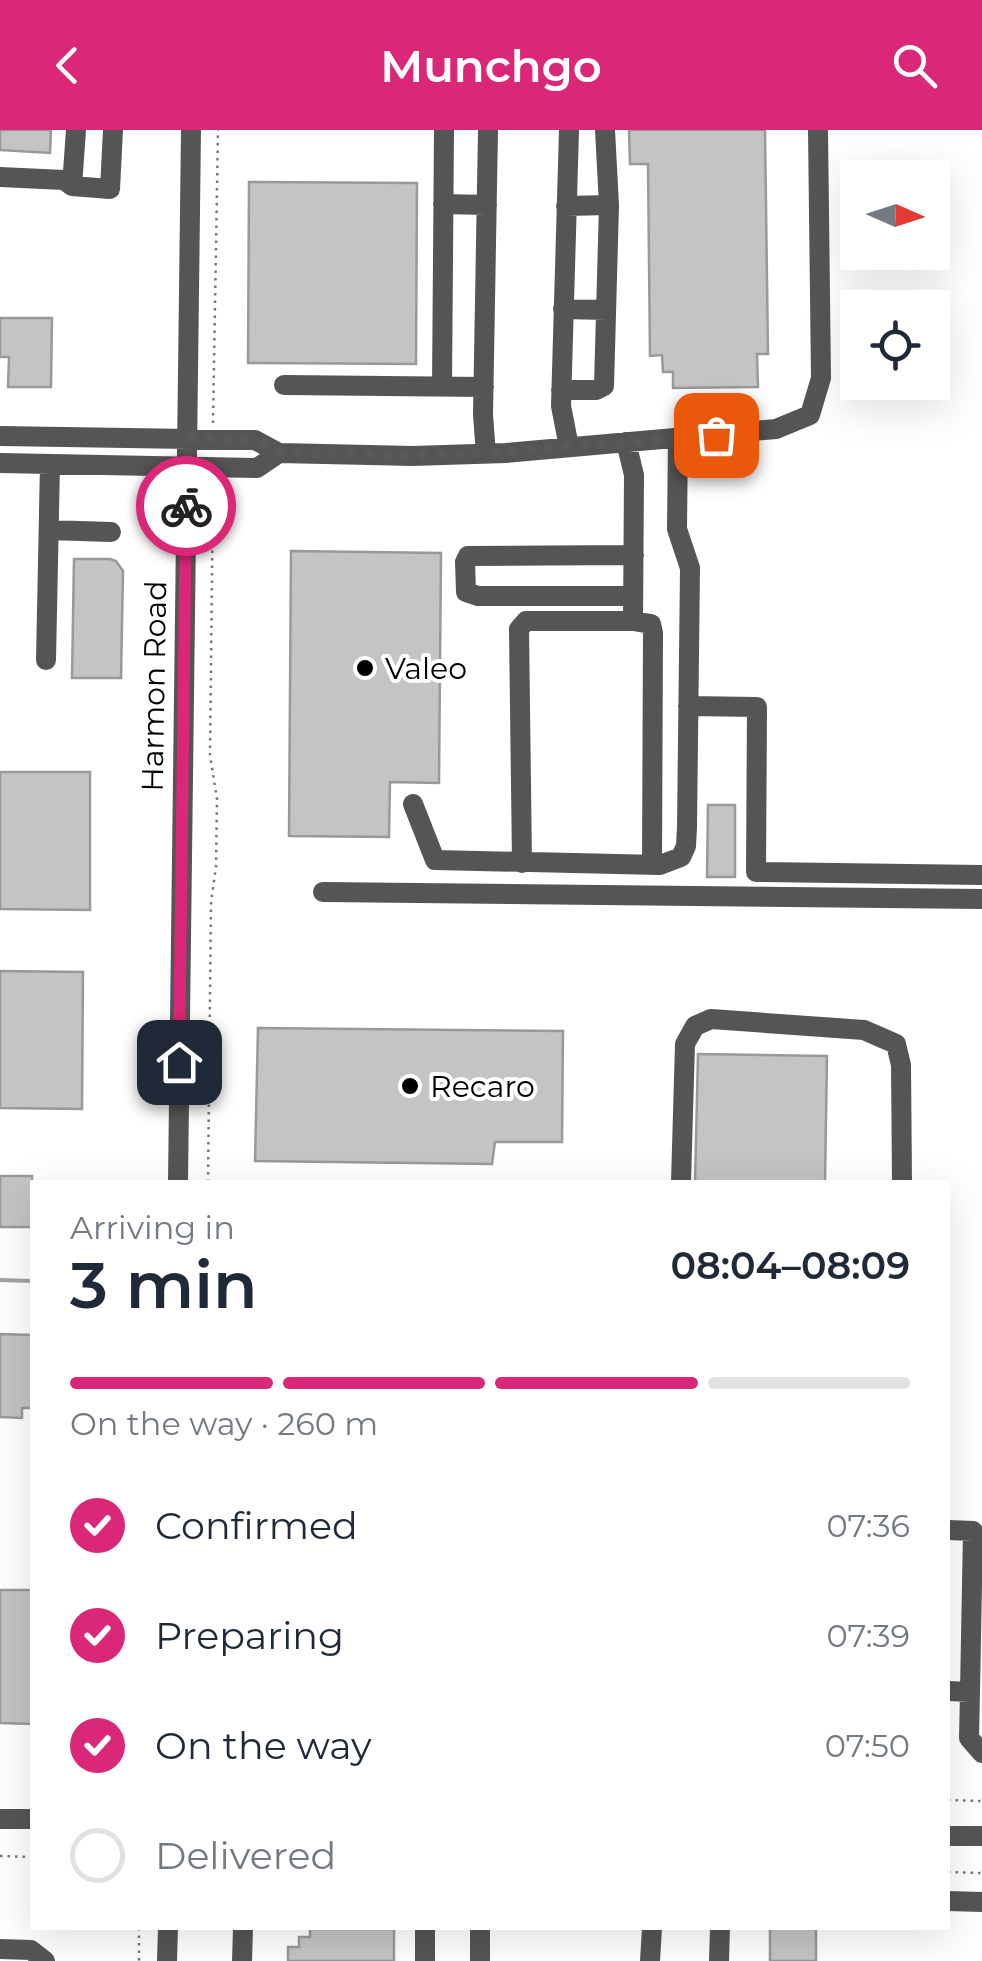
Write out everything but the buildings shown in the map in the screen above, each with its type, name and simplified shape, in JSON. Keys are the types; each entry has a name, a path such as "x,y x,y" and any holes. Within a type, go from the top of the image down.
{"street":[{"path":"72,186 76,130"},
{"path":"0,177 64,180 72,186 110,189 113,130"},
{"name":"Harmon Road","path":"178,1180 191,130"},
{"path":"442,387 444,130"},
{"path":"486,454 488,130"},
{"path":"569,130 561,390 569,447"},
{"path":"561,390 596,390 604,386 609,205 605,130"},
{"path":"279,452 256,468 7,463 7,436 255,440 279,452 413,456 486,454 776,429 810,415 821,378 818,130"},
{"path":"444,204 487,205"},
{"path":"566,206 609,205"},
{"path":"563,309 606,310"},
{"path":"284,384 484,387"},
{"path":"414,804 435,860 652,865 670,863 680,857 686,846 690,568 678,529 678,438"},
{"path":"626,442 634,475 633,622"},
{"path":"46,660 50,464"},
{"path":"48,530 110,532"},
{"path":"633,596 478,596 466,592 464,562 468,556 634,555"},
{"path":"522,863 519,629 526,621 633,622 651,624 653,634 652,865"},
{"path":"688,706 757,706 756,872 982,876"},
{"path":"323,892 982,898"},
{"path":"681,1180 685,1044 695,1026 712,1019 864,1030 896,1044 901,1065 902,1180"},
{"path":"950,1530 978,1524 970,1738 982,1754"},
{"path":"950,1691 970,1692"},
{"path":"0,1819 30,1820"},
{"path":"950,1836 982,1836"},
{"path":"950,1901 982,1902"},
{"path":"167,1961 168,1930"},
{"path":"242,1961 243,1930"},
{"path":"424,1961 425,1930"},
{"path":"480,1930 480,1961"},
{"path":"650,1961 652,1930"},
{"path":"719,1961 720,1930"},
{"path":"0,1949 31,1950 46,1961"}],"path":[{"path":"213,439 218,130"},
{"path":"208,1180 211,902 217,800 210,755 214,466"},
{"path":"160,480 168,504"},
{"path":"950,1800 982,1801"},
{"path":"0,1856 30,1857"},
{"path":"950,1872 982,1873"},
{"path":"139,1930 139,1961"}],"waterway":[{"path":"0,1280 30,1281"}],"way so far":[{"path":"186,506 188,438 255,440 279,452 413,456 716,435"}],"place":[{"name":"Valeo","path":"365,668"},
{"name":"Recaro","path":"410,1086"}],"route":[{"path":"179,1062 186,506"}]}
